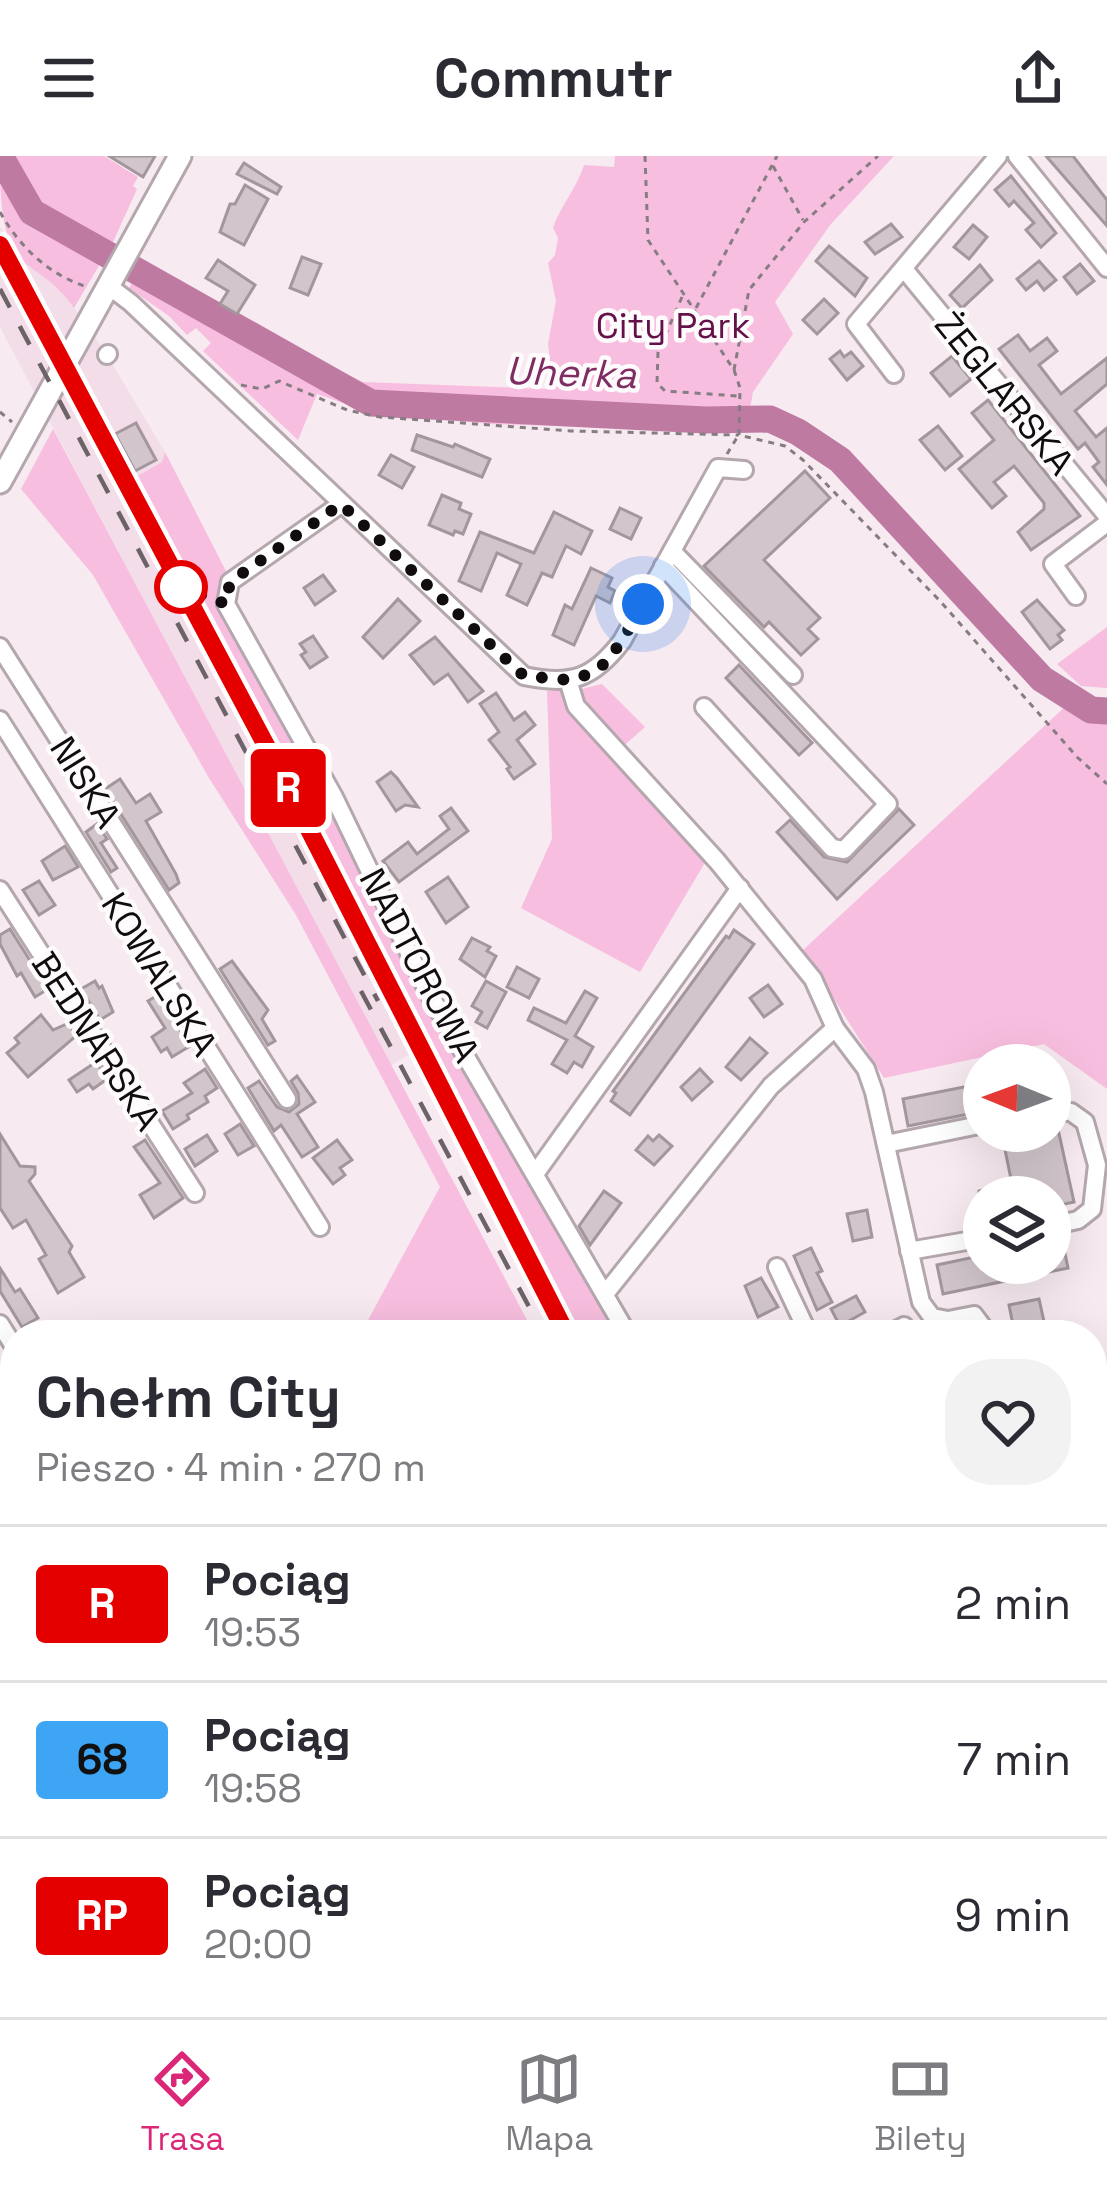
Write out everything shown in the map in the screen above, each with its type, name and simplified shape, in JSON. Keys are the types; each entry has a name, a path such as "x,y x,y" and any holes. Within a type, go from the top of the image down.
{"main road":[{"path":"0,482 180,156"}],"street":[{"path":"894,374 856,324 998,156"},
{"path":"1017,156 1107,268"},
{"name":"ŻEGLARSKA","path":"904,269 1107,520"},
{"path":"113,282 140,321 524,676 568,680 604,664 622,641 718,468 744,470"},
{"name":"NADTOROWA","path":"341,504 230,582 226,604 334,796 427,990 620,1320"},
{"path":"1076,596 1053,563 1107,520"},
{"path":"668,559 793,675"},
{"path":"668,559 888,804 844,850 832,848 704,707"},
{"name":"NISKA","path":"0,647 287,1099"},
{"path":"568,680 576,706 740,887 813,979 835,1028 866,1069 921,1302 932,1317 948,1320 974,1315 978,1320"},
{"name":"KOWALSKA","path":"0,720 320,1227"},
{"path":"535,1174 740,887"},
{"name":"BEDNARSKA","path":"0,890 195,1193"},
{"path":"605,1294 772,1086 835,1028"},
{"path":"1071,1112 1084,1121 1097,1165 1092,1209 1071,1222"},
{"path":"886,1144 963,1128"},
{"path":"909,1251 963,1242"},
{"path":"777,1267 802,1320"}],"path":[{"path":"645,156 648,240 734,370 740,396 739,432"},
{"path":"695,309 777,156"},
{"path":"734,370 749,290 804,222 878,156"},
{"path":"773,165 804,222"},
{"path":"0,212 25,250 61,275 80,286 113,282"},
{"path":"684,294 658,352 657,383 665,391 740,396"},
{"path":"232,385 262,389 279,381 347,410 380,417 571,431 739,432 785,446 940,601 1077,757 1107,784"},
{"path":"67,393 408,1040"}],"shaded area":[{"path":"0,227 14,252 57,284 105,352 165,452 162,462 134,479 427,1044 390,1066 0,327"}],"green space":[{"path":"0,156 104,156 138,177 113,242 74,308 12,247 2,210"},
{"name":"City Park","path":"615,156 894,156 831,224 775,302 793,334 753,392 746,432 491,424 375,414 317,394 298,440 203,351 211,343 196,328 187,335 129,288 141,268 329,371 332,367 363,382 547,389 556,301 548,263 558,238 553,228 584,165 614,167"},
{"path":"53,429 527,1320 368,1320 440,1187 296,915 209,778 93,575 21,489"},
{"path":"165,452 229,577 226,604 612,1320 567,1320 341,871 134,478 162,462"},
{"path":"1107,627 1107,688 1081,686 1057,664"},
{"path":"602,684 645,727 620,749 713,849 640,972 521,908 552,839 547,691"},
{"path":"1068,704 1092,720 1107,721 1107,1089 1071,1063 1071,1044 963,1044 963,1061 884,1078 803,950"}],"building":[{"path":"109,156 155,156 143,177"},
{"path":"1046,156 1073,156 1107,200 1107,226"},
{"path":"244,163 281,187 277,194 237,174"},
{"path":"1011,176 1056,233 1041,247 1026,230 1034,223 1014,201 1009,206 995,190"},
{"path":"245,185 268,199 244,245 220,232 230,204 235,204"},
{"path":"891,224 902,237 875,254 865,242"},
{"path":"973,225 987,237 969,259 954,247"},
{"path":"829,246 867,278 855,296 816,261"},
{"path":"302,257 321,264 308,295 290,288"},
{"path":"218,260 255,285 237,314 220,304 228,291 206,278"},
{"path":"1039,261 1056,280 1044,290 1037,281 1026,290 1017,279"},
{"path":"1080,264 1094,281 1077,294 1064,277"},
{"path":"980,265 992,280 962,308 950,295"},
{"path":"824,299 838,313 817,334 803,320"},
{"path":"1018,335 1030,351 1047,338 1057,351 1039,365 1061,394 1107,358 1107,384 1075,411 1096,437 1107,428 1107,485 1093,467 1099,462 1085,443 1078,449 999,349"},
{"path":"840,351 844,357 851,352 863,366 847,380 830,359"},
{"path":"952,356 971,379 950,396 931,373"},
{"path":"988,400 1080,516 1031,550 1018,532 1044,509 1044,503 1014,466 994,482 1006,496 992,508 959,469 994,440 972,413"},
{"path":"136,423 156,460 135,471 115,434"},
{"path":"938,426 962,456 945,470 920,440"},
{"path":"417,435 490,459 482,477 412,450"},
{"path":"391,455 414,467 402,488 379,475"},
{"path":"805,471 830,498 764,560 820,618 808,629 818,639 801,655 769,622 764,627 704,566"},
{"path":"442,495 461,503 459,509 471,514 463,534 429,525"},
{"path":"620,508 641,518 631,539 610,529"},
{"path":"554,512 592,531 581,554 566,546 552,577 542,573 527,605 507,595 521,564 497,553 481,591 459,581 480,532 534,553"},
{"path":"591,568 612,578 608,587 615,591 610,603 596,596 574,645 553,635 565,605 572,609"},
{"path":"323,575 335,591 315,605 304,588"},
{"path":"398,599 420,621 383,658 363,637"},
{"path":"1037,600 1064,630 1058,635 1062,640 1050,649 1022,612"},
{"path":"313,636 327,657 310,668 300,644"},
{"path":"435,637 483,691 468,702 448,674 434,684 410,655"},
{"path":"739,665 812,743 799,755 726,678"},
{"path":"496,693 514,720 525,712 535,725 517,740 535,764 514,779 489,740 499,732 480,704"},
{"path":"391,772 418,807 405,805 396,811 377,782"},
{"path":"120,779 136,803 150,794 161,812 146,821 179,883 169,890 105,789"},
{"path":"451,808 468,831 399,882 383,861 408,842 417,854 449,829 440,816"},
{"path":"899,809 914,825 837,899 777,832 790,820 824,857 847,862"},
{"path":"97,824 107,839 101,843 117,868 111,872 86,832"},
{"path":"65,846 78,867 53,880 42,861"},
{"path":"448,877 468,907 446,923 426,892"},
{"path":"39,881 55,905 39,915 23,890"},
{"path":"10,929 48,989 35,997 0,944 0,935"},
{"path":"734,930 754,944 630,1115 611,1101 613,1091"},
{"path":"472,938 496,956 485,977 460,959"},
{"path":"232,961 268,1010 262,1019 275,1041 268,1045 220,969"},
{"path":"517,967 539,979 529,998 507,987"},
{"path":"95,981 113,1012 100,1020 81,989"},
{"path":"486,981 506,992 487,1028 476,1022 482,1012 472,1006"},
{"path":"768,985 782,1004 764,1017 750,998"},
{"path":"585,991 597,998 575,1036 593,1047 582,1067 574,1062 567,1073 552,1064 567,1040 528,1020 534,1008 566,1023"},
{"path":"158,995 190,1046 172,1057 167,1048 161,1052 152,1037 165,1028 148,1001"},
{"path":"41,1015 53,1030 69,1023 76,1036 28,1077 7,1053 19,1043 15,1038"},
{"path":"750,1038 767,1053 741,1080 726,1067"},
{"path":"96,1062 107,1079 93,1089 89,1084 77,1092 69,1080"},
{"path":"205,1069 217,1088 205,1096 208,1102 173,1129 162,1111 192,1093 184,1083"},
{"path":"700,1069 712,1082 692,1100 681,1087"},
{"path":"297,1076 315,1102 297,1114 318,1147 302,1157 281,1125 274,1131 248,1088 259,1081 277,1107 289,1112 299,1104 291,1081"},
{"path":"963,1087 963,1115 908,1126 903,1099"},
{"path":"240,1124 254,1146 238,1155 225,1134"},
{"path":"0,1134 20,1166 35,1167 29,1181 72,1246 69,1252 84,1277 58,1293 39,1259 46,1255 26,1220 13,1228 0,1208"},
{"path":"207,1135 217,1151 195,1166 185,1149"},
{"path":"659,1135 672,1146 654,1165 636,1150 648,1136 653,1141"},
{"path":"145,1140 183,1198 154,1218 140,1195 160,1183 134,1147"},
{"path":"337,1140 352,1160 340,1168 345,1175 333,1184 313,1158"},
{"path":"1005,1152 1063,1152 1068,1176 1010,1176"},
{"path":"604,1191 621,1203 590,1245 579,1226"},
{"path":"867,1210 872,1237 853,1241 847,1214"},
{"path":"811,1248 832,1302 817,1310 794,1256"},
{"path":"963,1259 963,1284 991,1284 943,1294 937,1265"},
{"path":"0,1268 38,1318 18,1320 0,1291"},
{"path":"761,1278 778,1307 758,1317 745,1286"},
{"path":"856,1296 865,1312 851,1320 837,1320 831,1309"},
{"path":"1039,1299 1044,1320 1012,1320 1009,1305"}],"waterway":[{"name":"Uherka","path":"0,156 32,212 371,403 770,419 798,432 840,460 1042,679 1091,710 1107,711"}],"railway":[{"path":"0,245 287,786 559,1320"},
{"path":"0,289 378,1001"},
{"path":"361,991 536,1320"}],"train":[{"name":"R","path":"0,245 270,753 559,1320"}],"route":[{"path":"181,587 226,604 230,582 341,504 524,676 568,680 590,674 622,641 643,604"}]}
